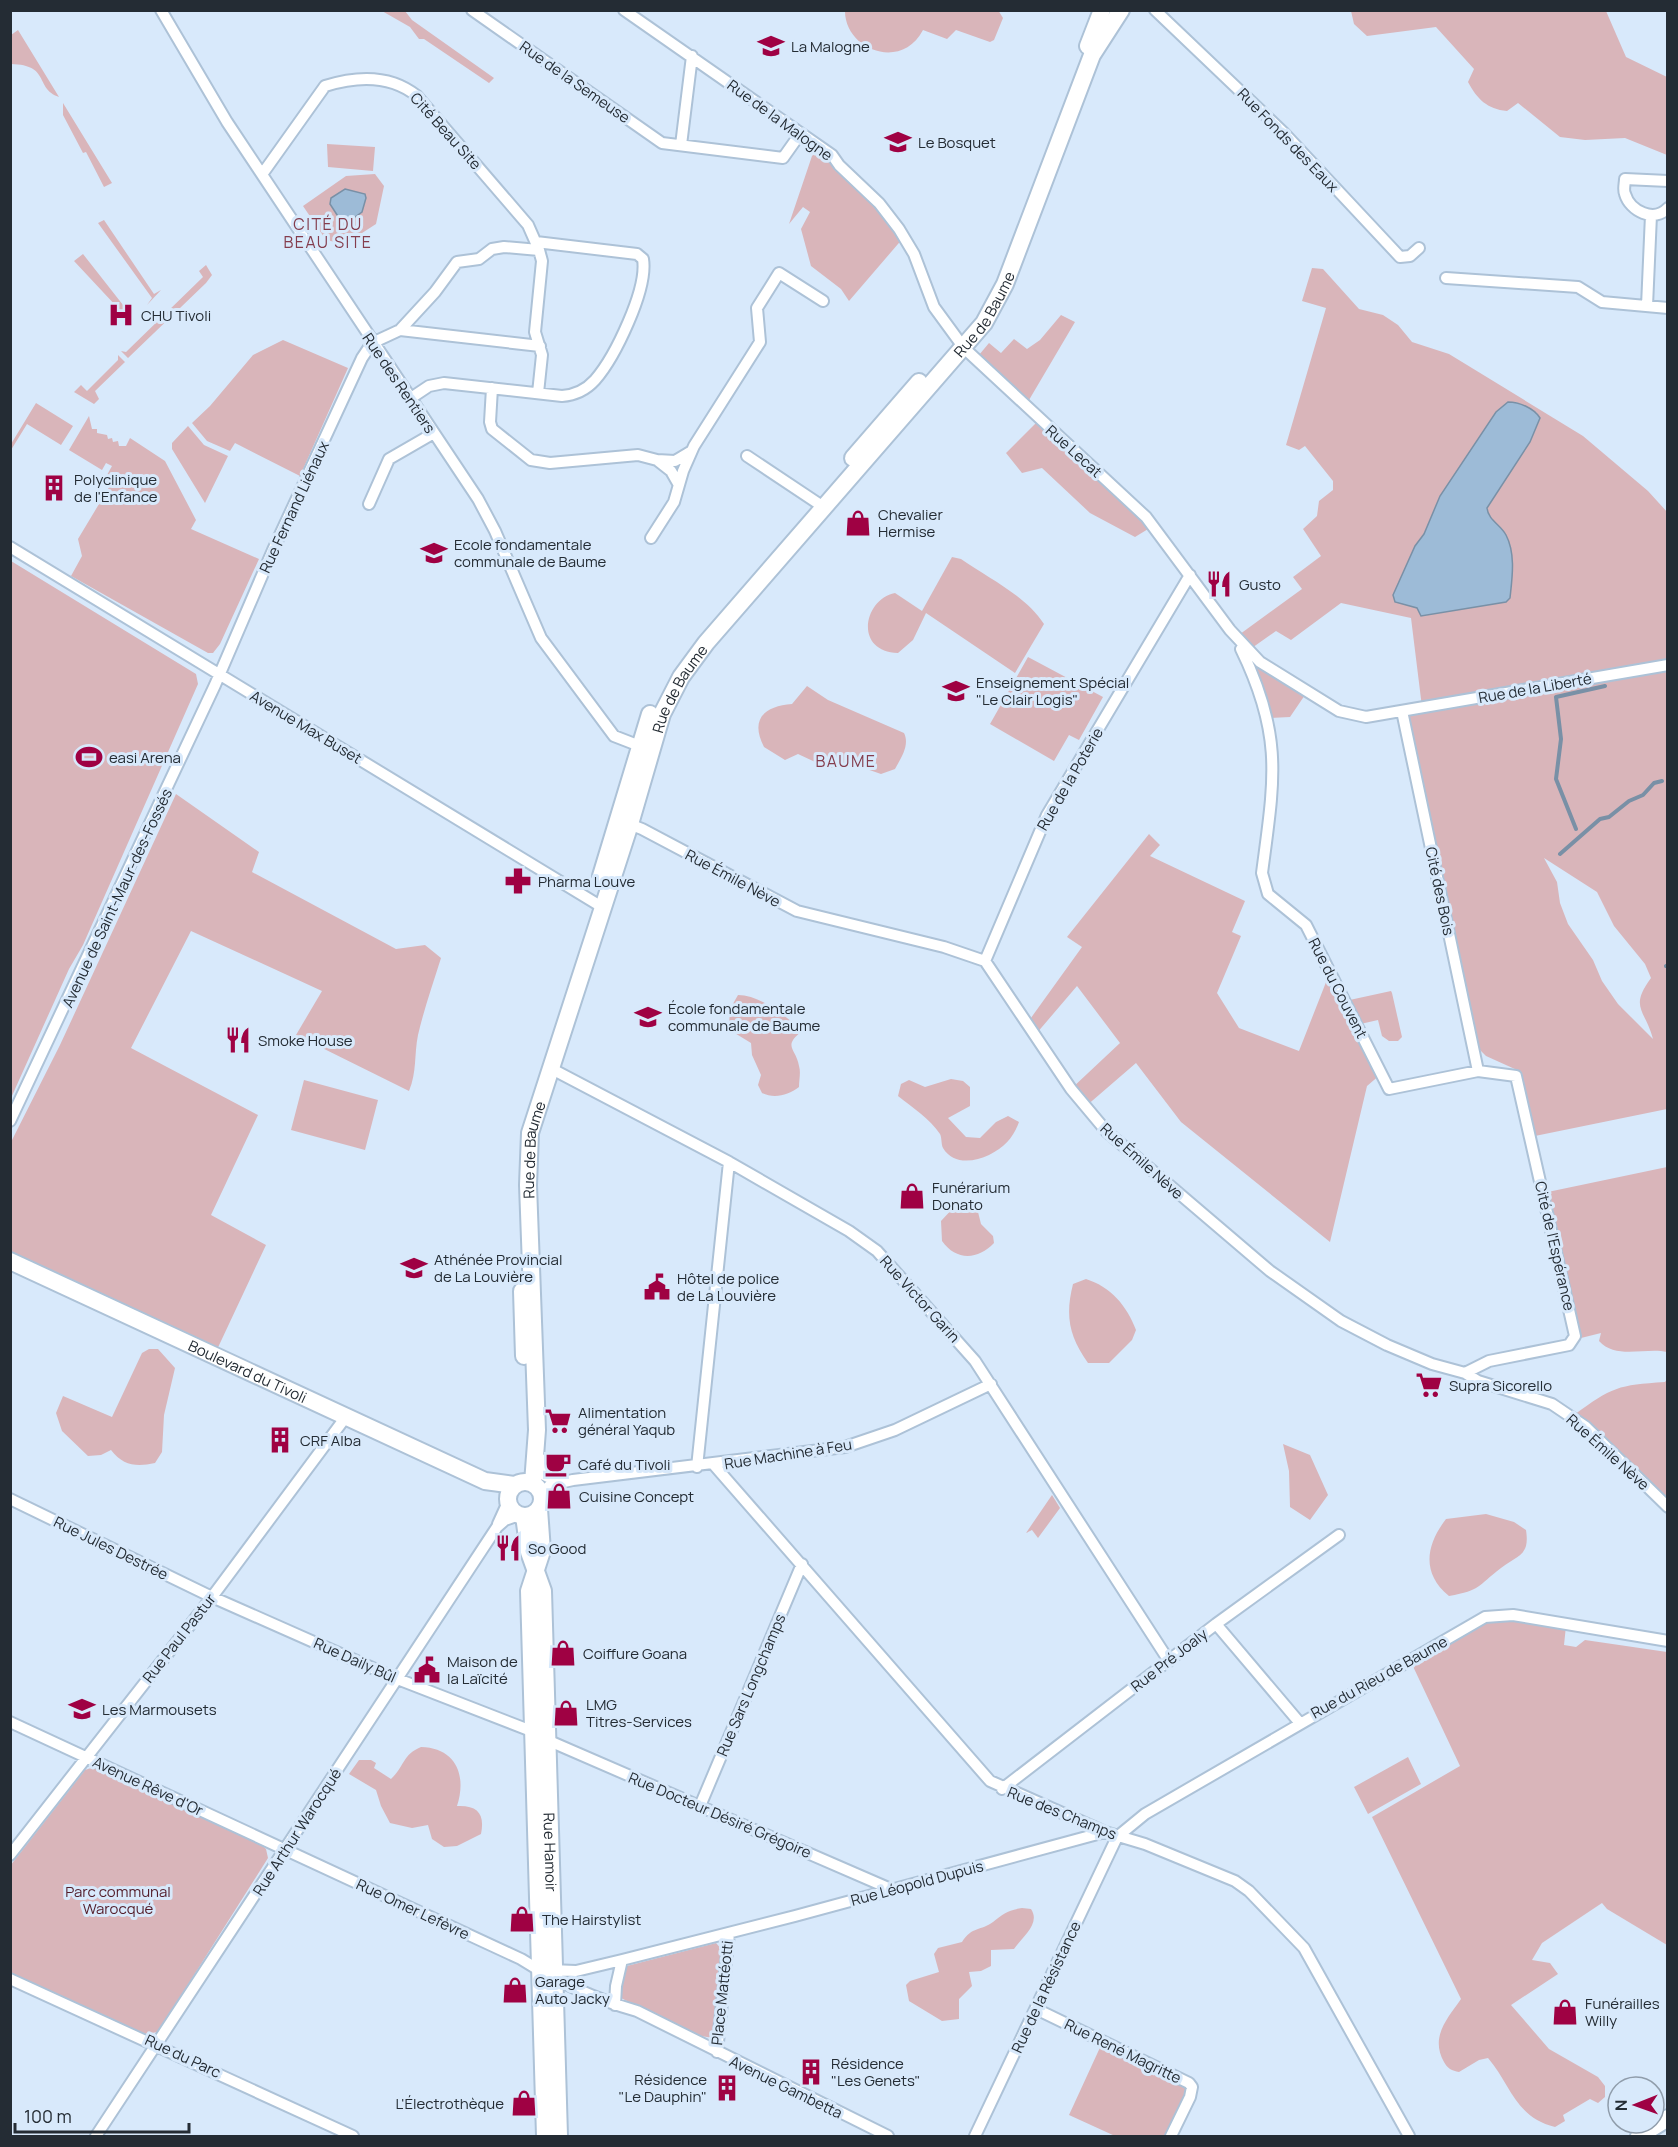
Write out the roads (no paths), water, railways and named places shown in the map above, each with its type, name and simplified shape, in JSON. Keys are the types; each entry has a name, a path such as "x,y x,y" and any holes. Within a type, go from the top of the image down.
{"main road":[{"name":"Rue de Baume","path":"960,343 995,279 1102,10"},
{"name":"Rue de Baume","path":"524,1497 527,1444 519,1143 527,1108 597,904 645,748 669,697 691,662 820,505 996,303 1092,55 1121,10"},
{"name":"Rue de Baume","path":"524,1497 538,1448 528,1144 597,904"},
{"name":"Boulevard du Tivoli","path":"10,1261 345,1418 524,1497"},
{"name":"Rue Hamoir","path":"524,1497 542,1551 535,1569 543,1591 541,1736 548,1972 559,2136"},
{"name":"Rue Hamoir","path":"545,2136 548,1972"}],"street":[{"name":"Rue des Rentiers","path":"161,10 227,122 263,173 486,515 541,638 614,736 645,748"},
{"name":"Rue de la Semeuse","path":"472,10 662,143 783,158 800,134"},
{"name":"Rue de la Malogne","path":"624,10 832,155 839,165 879,203 904,237 934,307 960,343"},
{"name":"Rue Fonds des Eaux","path":"1155,10 1283,132 1400,257 1410,256 1419,248"},
{"path":"681,145 692,56"},
{"name":"Cité Beau Site","path":"263,173 325,86 381,78 391,80 417,96 526,221 537,246 542,261 536,332 540,346 538,393"},
{"path":"1668,181 1624,179 1625,194 1637,211 1651,215 1664,212 1668,208"},
{"path":"1647,306 1651,215"},
{"path":"372,343 400,330 435,292 457,262 479,259 492,249 537,246 637,254 643,259 644,269 621,336 594,381 575,394 562,396 444,383 429,386 411,398"},
{"path":"651,538 674,502 692,450 760,342 757,308 779,273 823,301"},
{"path":"1446,278 1578,287 1602,302 1668,308"},
{"path":"400,330 540,346"},
{"name":"Rue Fernand Liénaux","path":"220,674 273,550 362,358 372,343"},
{"name":"Rue Lecat","path":"960,343 1137,508 1179,559"},
{"path":"492,388 489,422 492,429 531,460 550,463 638,455 657,460 682,460 692,450"},
{"path":"369,504 389,459 434,433"},
{"path":"747,456 820,505"},
{"path":"657,460 671,471 679,485"},
{"name":"Avenue Max Buset","path":"10,547 597,904"},
{"name":"Rue du Couvent","path":"1179,559 1236,637 1266,668 1339,711 1366,717 1402,711"},
{"name":"Rue de la Poterie","path":"984,961 1047,815 1190,575"},
{"name":"Rue du Couvent","path":"1236,637 1264,702 1274,762 1262,873 1264,888 1268,894 1306,924 1389,1089 1478,1071"},
{"name":"Rue de la Liberté","path":"1402,711 1668,665"},
{"name":"Avenue de Saint-Maur-des-Fossés","path":"10,1122 220,674"},
{"name":"Cité des Bois","path":"1402,711 1478,1071"},
{"name":"Rue Émile Nève","path":"623,822 797,910 944,947 984,961 1085,1107 1107,1132 1270,1271 1333,1316 1407,1354 1465,1373 1478,1381 1552,1404 1573,1417 1668,1507"},
{"name":"Rue Victor Garin","path":"550,1068 729,1162 849,1231 878,1251 964,1349 991,1384 1169,1661"},
{"name":"Cité de l'Espérance","path":"1465,1373 1490,1361 1569,1345 1575,1336 1516,1076 1478,1071"},
{"path":"698,1467 729,1162"},
{"name":"Rue Machine à Feu","path":"524,1497 550,1485 573,1480 698,1467 845,1447 895,1430 991,1384"},
{"name":"Rue Paul Pastur","path":"10,1855 212,1597 345,1418"},
{"path":"538,1448 543,1473 552,1479"},
{"name":"Rue des Champs","path":"714,1465 981,1772 1002,1789 1117,1837 1145,1844 1235,1881 1249,1891 1289,1929 1304,1948 1409,2136"},
{"name":"Rue Machine à Feu","path":"524,1497 542,1480 573,1480"},
{"name":"Rue Arthur Warocqué","path":"96,2136 285,1850 395,1678 497,1527 524,1497"},
{"name":"Rue Arthur Warocqué","path":"497,1527 524,1497"},
{"name":"Rue Jules Destrée","path":"10,1499 212,1597"},
{"name":"Rue Pré Joaly","path":"1002,1789 1216,1624 1339,1535"},
{"name":"Rue Sars Longchamps","path":"700,1806 802,1564"},
{"name":"Rue Daily Bûl","path":"212,1597 395,1678 541,1736"},
{"name":"Rue du Rieu de Baume","path":"1117,1837 1144,1814 1299,1722 1485,1617 1513,1615 1668,1641"},
{"path":"1216,1624 1299,1722"},
{"name":"Avenue Rêve d'Or","path":"10,1722 285,1850"},
{"name":"Rue Docteur Désiré Grégoire","path":"541,1736 893,1890"},
{"name":"Rue Léopold Dupuis","path":"729,1933 1105,1832"},
{"name":"Rue de la Résistance","path":"975,2136 1117,1837"},
{"name":"Rue Omer Lefèvre","path":"285,1850 548,1972"},
{"name":"Place Mattéotti","path":"729,1933 717,2052 636,2011 615,2005 548,1972 576,1971 729,1933"},
{"path":"615,2005 616,1986 622,1960"},
{"name":"Rue du Parc","path":"10,1979 157,2044 353,2136"},
{"name":"Rue René Magritte","path":"1036,2009 1189,2083 1192,2087 1190,2097 1172,2136"},
{"name":"Avenue Gambetta","path":"717,2052 888,2136"}],"water":[{"path":"345,189 365,194 366,198 362,212 348,222 341,221 330,204 331,198"},
{"path":"1508,402 1526,406 1540,418 1530,442 1487,508 1490,516 1501,528 1509,542 1512,566 1510,598 1506,602 1421,616 1417,608 1395,602 1393,595 1415,546 1424,534 1440,496 1496,412"}],"waterway":[{"path":"1576,829 1556,779 1561,739 1556,697 1605,686"},
{"path":"1560,854 1600,819 1609,817 1629,801 1643,795 1654,783 1662,781"}],"place":[{"name":"La Malogne","path":"771,46"},
{"name":"Le Bosquet","path":"898,142"},
{"name":"CHU Tivoli","path":"121,315"},
{"name":"Polyclinique de l'Enfance","path":"54,488"},
{"name":"Chevalier Hermise","path":"858,523"},
{"name":"Ecole fondamentale communale de Baume","path":"434,553"},
{"name":"Gusto","path":"1219,584"},
{"name":"Enseignement Spécial \"Le Clair Logis\"","path":"956,691"},
{"name":"easi Arena","path":"89,757"},
{"name":"Pharma Louve","path":"518,881"},
{"name":"École fondamentale communale de Baume","path":"648,1017"},
{"name":"Smoke House","path":"238,1040"},
{"name":"Funérarium Donato","path":"912,1196"},
{"name":"Athénée Provincial de La Louvière","path":"414,1268"},
{"name":"Hôtel de police de La Louvière","path":"657,1287"},
{"name":"Supra Sicorello","path":"1429,1385"},
{"name":"Alimentation général Yaqub","path":"558,1421"},
{"name":"CRF Alba","path":"280,1440"},
{"name":"Café du Tivoli","path":"558,1464"},
{"name":"Cuisine Concept","path":"559,1496"},
{"name":"So Good","path":"508,1548"},
{"name":"Coiffure Goana","path":"563,1653"},
{"name":"Maison de la Laïcité","path":"427,1670"},
{"name":"Les Marmousets","path":"82,1709"},
{"name":"LMG Titres-Services","path":"566,1713"},
{"name":"The Hairstylist","path":"522,1919"},
{"name":"Garage Auto Jacky","path":"515,1990"},
{"name":"Funérailles Willy","path":"1565,2012"},
{"name":"Résidence \"Les Genets\"","path":"811,2072"},
{"name":"Résidence \"Le Dauphin\"","path":"727,2088"},
{"name":"L'Électrothèque","path":"524,2103"}],"district":[{"name":"CITÉ DU BEAU SITE","path":"328,233"},
{"name":"BAUME","path":"846,761"}],"park label":[{"name":"Parc communal Warocqué","path":"118,1900"}]}
